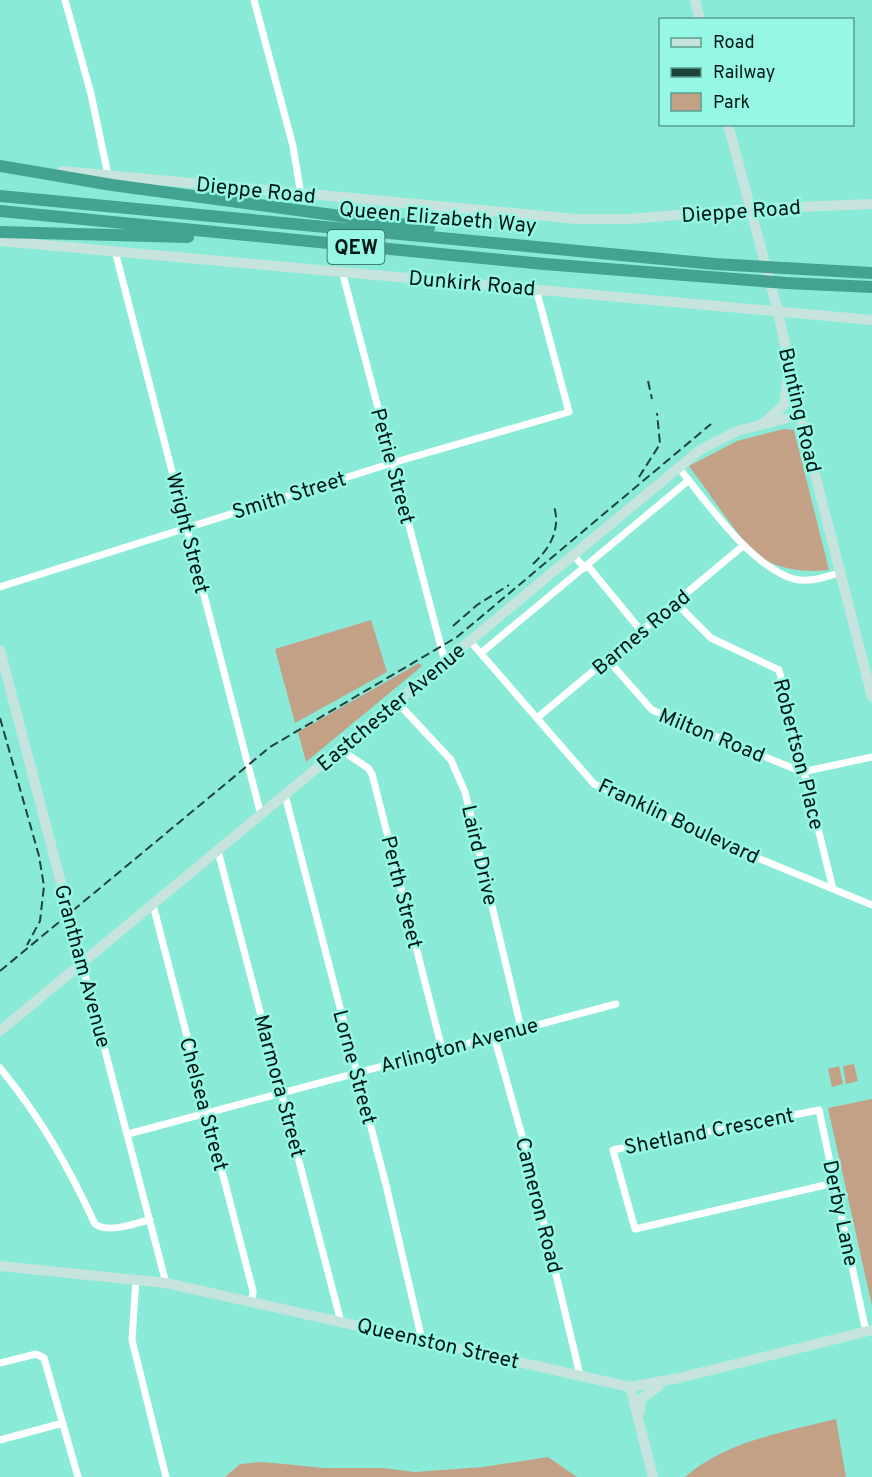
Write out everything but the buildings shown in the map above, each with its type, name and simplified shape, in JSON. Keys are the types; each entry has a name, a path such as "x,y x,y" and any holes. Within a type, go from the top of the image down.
{"highway":[{"path":"0,166 112,185 411,225 492,241"},
{"name":"Queen Elizabeth Way","path":"0,196 492,241 714,270 786,283 872,286"},
{"name":"Queen Elizabeth Way","path":"0,211 544,264 872,273"},
{"path":"0,232 182,238 219,234"}],"street":[{"path":"65,0 89,85 108,176"},
{"path":"254,0 293,146 301,195"},
{"path":"695,0 700,18"},
{"name":"Bunting Road","path":"729,126 778,312 800,415 872,697"},
{"name":"Dieppe Road","path":"0,166 593,220 750,209 872,204"},
{"name":"Dunkirk Road","path":"0,241 872,320"},
{"name":"Wright Street","path":"115,251 261,815"},
{"name":"Petrie Street","path":"342,271 445,662"},
{"name":"Smith Street","path":"0,587 392,463 569,412 536,289"},
{"path":"758,426 784,405 788,392 788,359"},
{"name":"Eastchester Avenue","path":"0,1031 341,750 678,467 717,440 800,415"},
{"path":"678,467 744,545 778,573 810,581 839,573"},
{"name":"Eastchester Avenue","path":"481,653 689,480"},
{"name":"Barnes Road","path":"537,718 744,545"},
{"path":"574,556 642,632"},
{"name":"Robertson Place","path":"676,603 711,638 779,670 802,772 833,889"},
{"name":"Franklin Boulevard","path":"470,641 594,784 743,852 872,905"},
{"name":"Grantham Avenue","path":"0,650 166,1283"},
{"name":"Milton Road","path":"608,660 652,710 802,772"},
{"name":"Laird Drive","path":"397,702 451,760 465,792 521,1028"},
{"name":"Perth Street","path":"341,750 368,768 372,774 442,1049"},
{"path":"802,772 872,757"},
{"name":"Lorne Street","path":"285,795 387,1185 422,1340"},
{"name":"Marmora Street","path":"218,851 341,1322"},
{"name":"Chelsea Street","path":"153,905 253,1291 252,1302"},
{"name":"Arlington Avenue","path":"128,1134 616,1004"},
{"name":"Cameron Road","path":"494,1036 528,1157 580,1376"},
{"path":"0,1068 30,1105 65,1161 95,1224 100,1228 110,1228 150,1220"},
{"name":"Shetland Crescent","path":"823,1129 819,1110 614,1150 635,1229 834,1183"},
{"name":"Derby Lane","path":"823,1129 869,1331"},
{"name":"Queenston Street","path":"0,1266 166,1283 630,1386 679,1378 869,1331"},
{"path":"136,1279 132,1340 166,1477"},
{"path":"0,1363 33,1354 44,1358 78,1477"},
{"path":"641,1430 640,1406 645,1394 653,1388 679,1378"},
{"path":"630,1386 653,1477"},
{"path":"0,1440 63,1423"}],"green space":[{"path":"784,429 794,430 829,570 810,571 790,568 761,558 737,533 689,466 737,441"},
{"path":"371,620 387,672 295,723 275,649"},
{"path":"419,663 422,666 306,762 298,732"},
{"path":"854,1064 858,1081 846,1084 843,1066"},
{"path":"839,1066 843,1084 832,1087 828,1069"},
{"path":"872,1099 872,1306 828,1108"},
{"path":"836,1419 846,1477 685,1477 701,1465 738,1446"},
{"path":"548,1457 577,1477 225,1477 240,1464 262,1462 325,1468 382,1468 415,1472 483,1467"}],"railway":[{"path":"648,381 652,399"},
{"path":"639,477 660,444 657,413"},
{"path":"0,971 270,747 457,637 711,424"},
{"path":"533,564 549,545 555,531 554,506"},
{"path":"453,626 477,605 509,585"},
{"path":"0,718 39,856 44,886 40,921 27,945"}]}
